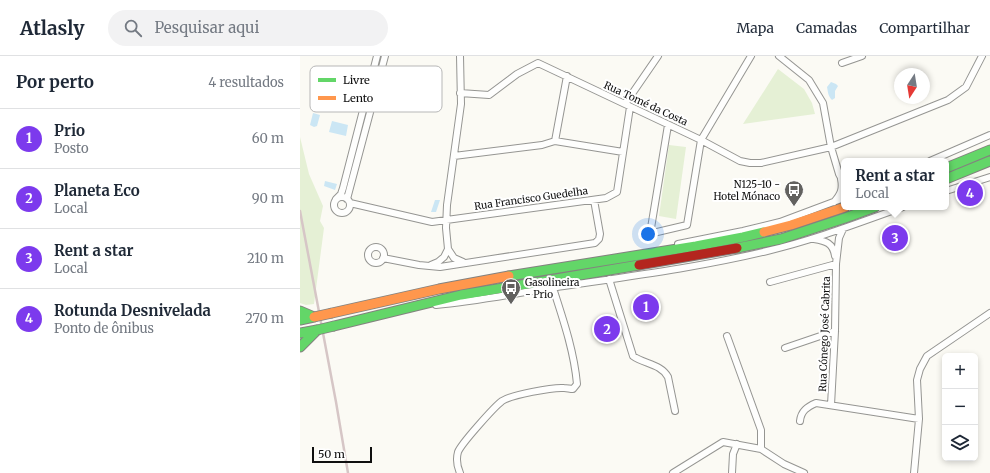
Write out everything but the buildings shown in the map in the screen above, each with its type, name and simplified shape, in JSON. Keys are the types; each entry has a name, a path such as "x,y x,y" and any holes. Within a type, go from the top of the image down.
{"main road":[{"path":"949,167 990,150"},
{"path":"949,178 990,161"},
{"path":"300,320 469,283 696,246 742,237 791,225 841,208"},
{"path":"300,333 461,295 736,249 781,239 867,210"},
{"path":"300,311 314,317"},
{"path":"300,346 317,330"}],"street":[{"path":"374,66 377,56"},
{"path":"383,66 385,56"},
{"path":"460,56 461,104 447,206 446,228 448,249 454,258 463,262"},
{"path":"628,105 658,56"},
{"path":"668,125 651,228 654,233 687,225 701,140 751,56"},
{"path":"779,56 809,80 823,103 831,147 841,182"},
{"path":"842,63 862,56"},
{"name":"Rua Tomé da Costa","path":"460,93 489,95 517,74 538,63 701,140 740,161 761,163 831,147 948,100 966,87 982,56"},
{"path":"555,142 567,76"},
{"name":"Rua Francisco Guedelha","path":"349,201 362,206 432,222 606,198 617,192 628,105"},
{"path":"362,206 354,207 343,214 340,214 334,209 336,199 342,194 363,112"},
{"path":"348,212 350,208 349,201 371,112"},
{"path":"937,158 990,135"},
{"path":"454,156 555,142 623,152"},
{"path":"839,174 841,178"},
{"path":"949,190 990,177"},
{"path":"834,202 839,196 841,189"},
{"path":"336,199 345,197 349,201"},
{"path":"630,256 780,222 841,199"},
{"path":"383,258 419,265 440,267 463,262 595,243 599,239 600,234 594,200"},
{"path":"405,308 462,303 727,260 769,251 811,239 894,210"},
{"path":"836,264 839,238 843,229"},
{"path":"811,239 824,241 830,244 834,250 836,264"},
{"path":"430,265 438,262 444,257 448,249"},
{"path":"770,282 836,264"},
{"name":"Rua Cónego José Cabrita","path":"831,405 835,331 836,264"},
{"path":"609,279 633,356 637,360 665,372 668,377 675,411"},
{"path":"460,473 457,468 458,450 502,401 515,396 551,389 573,389 577,384 576,369 569,341 552,288"},
{"path":"914,473 919,419 917,380 920,369 927,356 990,313"},
{"path":"785,348 835,331"},
{"path":"727,336 761,430 761,449"},
{"path":"800,421 803,411 816,403 919,419"},
{"path":"673,473 724,442 761,449 784,464 804,473"},
{"path":"732,473 733,454 737,444"}],"green space":[{"path":"778,69 804,89 812,103 815,114 743,124"},
{"path":"300,137 309,174 323,206 320,221 324,228 314,304 306,305 300,303"},
{"path":"669,145 686,147 676,219 659,216"}],"water":[{"path":"831,82 838,86 835,91 835,98 832,100 827,87"},
{"path":"313,113 320,115 317,126 314,127 310,125"},
{"path":"332,121 348,125 346,136 329,132"},
{"path":"325,181 337,184 335,190 324,186"},
{"path":"435,200 440,200 436,212 431,212"}],"railway":[{"path":"300,211 348,473"}],"traffic: fast":[{"path":"949,167 990,150"},
{"path":"949,178 990,161"},
{"path":"737,248 781,239 867,210"},
{"path":"509,276 696,246 764,232"},
{"path":"334,326 461,295 639,265"},
{"path":"300,311 314,317"},
{"path":"300,320 314,317"},
{"path":"317,330 334,326"},
{"path":"300,333 317,330"},
{"path":"300,347 317,330"}],"traffic: slow":[{"path":"764,232 791,225 841,208"},
{"path":"332,313 439,289 509,276"},
{"path":"314,317 332,313"}],"traffic: jam":[{"path":"639,265 737,248"}],"place":[{"name":"Rotunda Desnivelada","path":"970,193"},
{"name":"N125-10 - Hotel Mónaco","path":"794,207"},
{"name":"Rent a star","path":"895,238"},
{"name":"Gasolineira - Prio","path":"511,305"},
{"name":"Prio","path":"646,307"},
{"name":"Planeta Eco","path":"607,329"}]}
